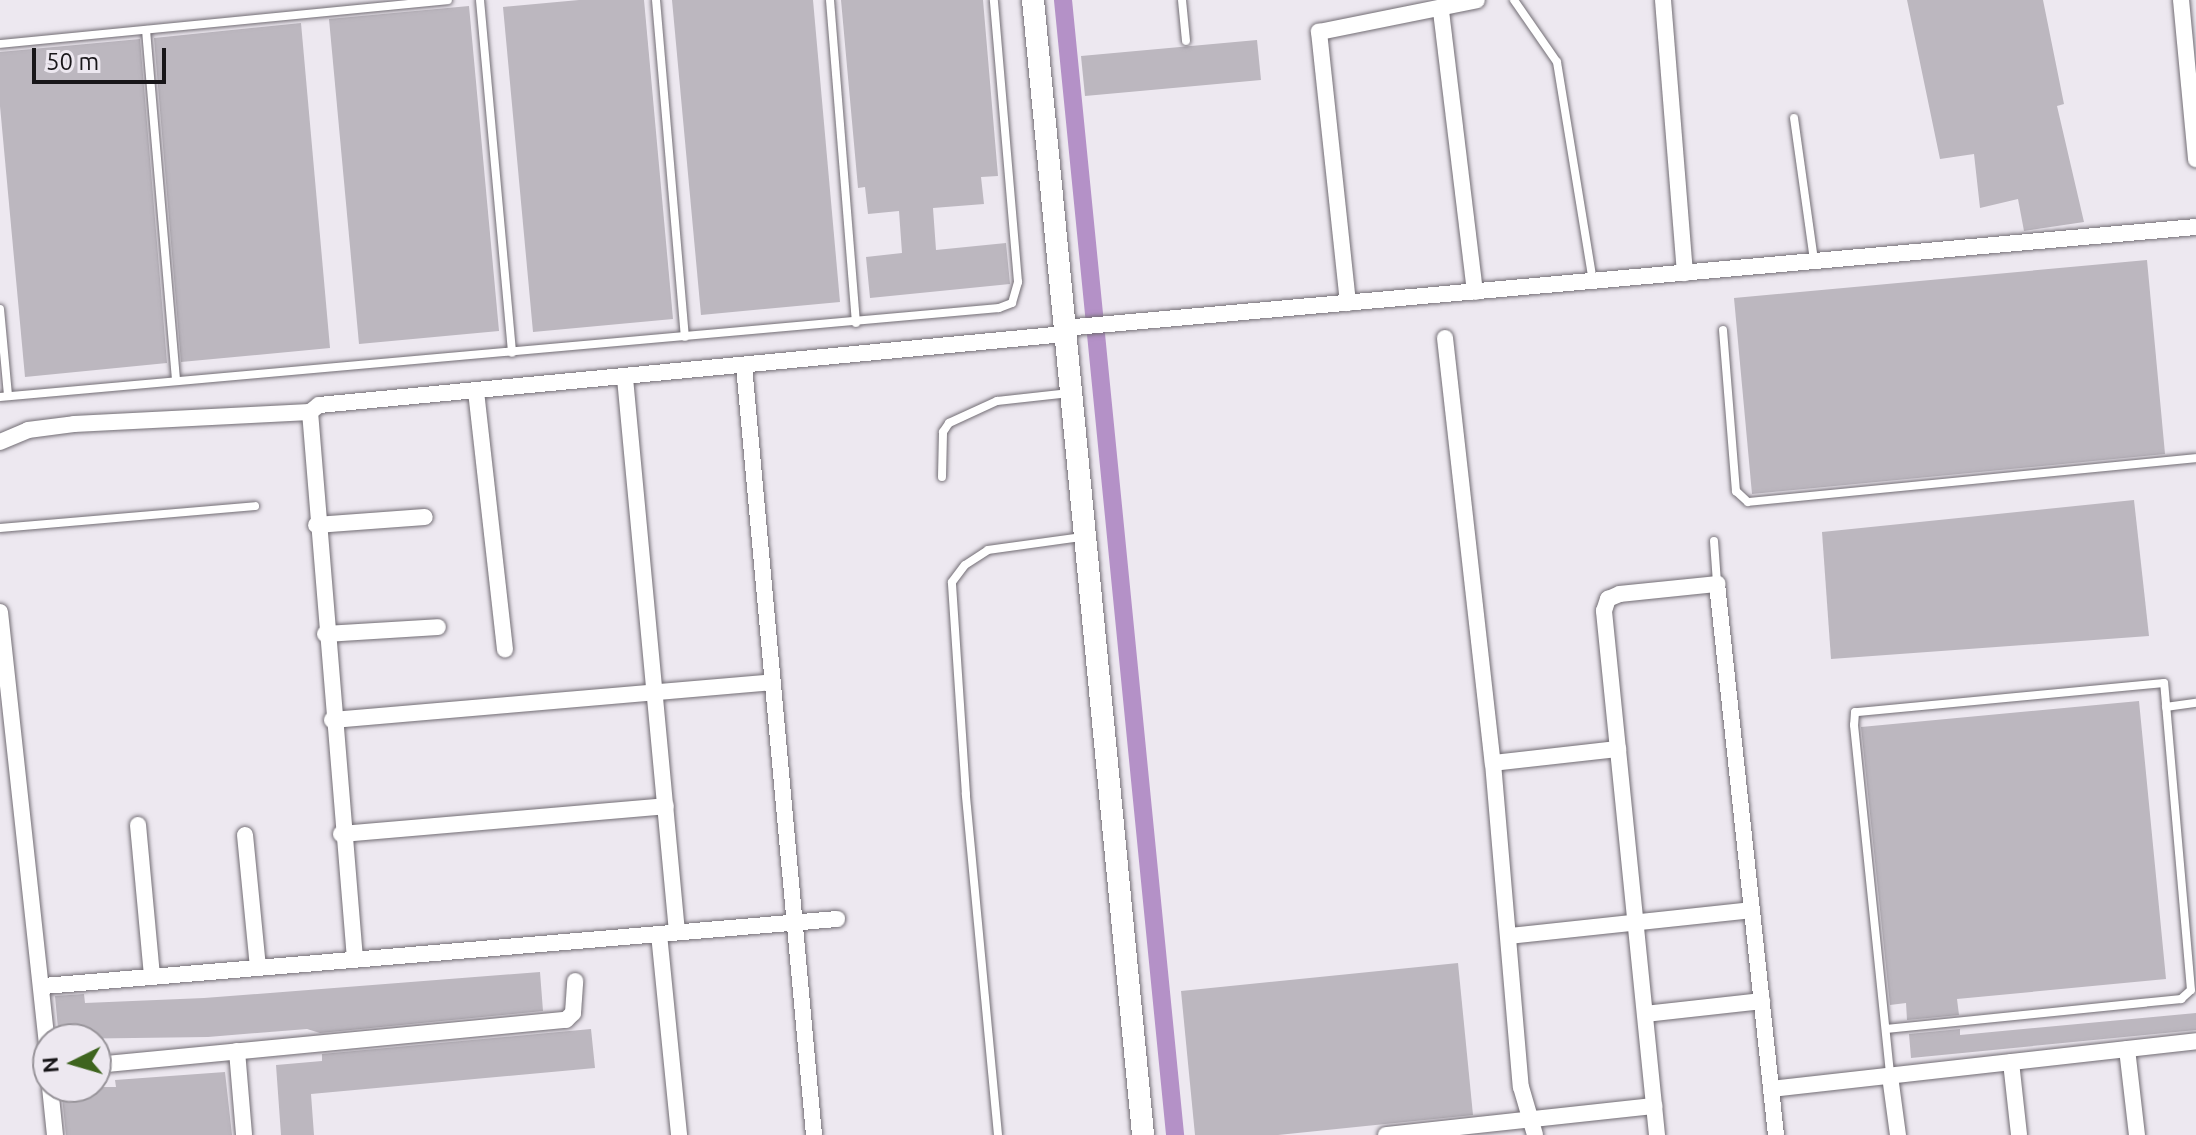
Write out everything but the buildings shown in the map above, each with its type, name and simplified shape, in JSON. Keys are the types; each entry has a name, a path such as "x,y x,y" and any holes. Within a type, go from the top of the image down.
{"street":[{"path":"1033,0 1076,328 1070,393 1143,1135"},
{"path":"1348,303 1319,32 1441,11 1477,0"},
{"path":"1663,0 1685,273"},
{"path":"2181,0 2196,159"},
{"path":"1441,11 1475,292"},
{"path":"0,442 28,430 74,424 310,412 319,405 744,366 1076,328 2196,227"},
{"path":"1445,338 1493,763 1521,1087 1533,1127"},
{"path":"744,366 792,922 814,1135"},
{"path":"625,378 677,932"},
{"path":"476,391 505,649"},
{"path":"310,412 341,834 355,959"},
{"path":"316,525 425,517"},
{"path":"1657,1135 1603,618 1608,599 1717,584 1776,1135"},
{"path":"0,612 46,1023"},
{"path":"325,634 438,627"},
{"path":"332,720 771,682"},
{"path":"1493,763 1618,749"},
{"path":"341,834 666,806"},
{"path":"138,825 152,976"},
{"path":"245,835 258,967"},
{"path":"1509,936 1752,910"},
{"path":"44,986 837,919"},
{"path":"659,934 679,1135"},
{"path":"112,1063 566,1020 573,1013 575,981"},
{"path":"1645,1014 1762,1001"},
{"path":"1771,1089 2196,1041"},
{"path":"2127,1049 2137,1135"},
{"path":"237,1051 244,1135"},
{"path":"2011,1062 2019,1135"},
{"path":"1890,1076 1898,1135"},
{"path":"52,1103 55,1135"},
{"path":"1386,1135 1533,1127 1654,1106"}],"lane":[{"path":"0,44 448,0"},
{"path":"480,0 512,353"},
{"path":"656,0 685,337"},
{"path":"830,0 856,323"},
{"path":"0,309 4,396 999,308 1012,303 1018,282 994,0"},
{"path":"1182,0 1186,41"},
{"path":"1514,0 1557,62 1593,282"},
{"path":"146,30 176,381"},
{"path":"1794,118 1814,261"},
{"path":"1723,330 1736,491 1748,502 2196,458"},
{"path":"942,477 943,432 949,423 997,401 1070,393"},
{"path":"0,528 255,506"},
{"path":"998,1135 966,795 952,582 965,565 988,550 1084,537"},
{"path":"1714,541 1717,584"},
{"path":"1886,1029 2181,999 2191,990 2164,683 1855,712 1890,1076"},
{"path":"2166,707 2196,703"}],"waterway":[{"path":"1063,0 1175,1135"}]}
